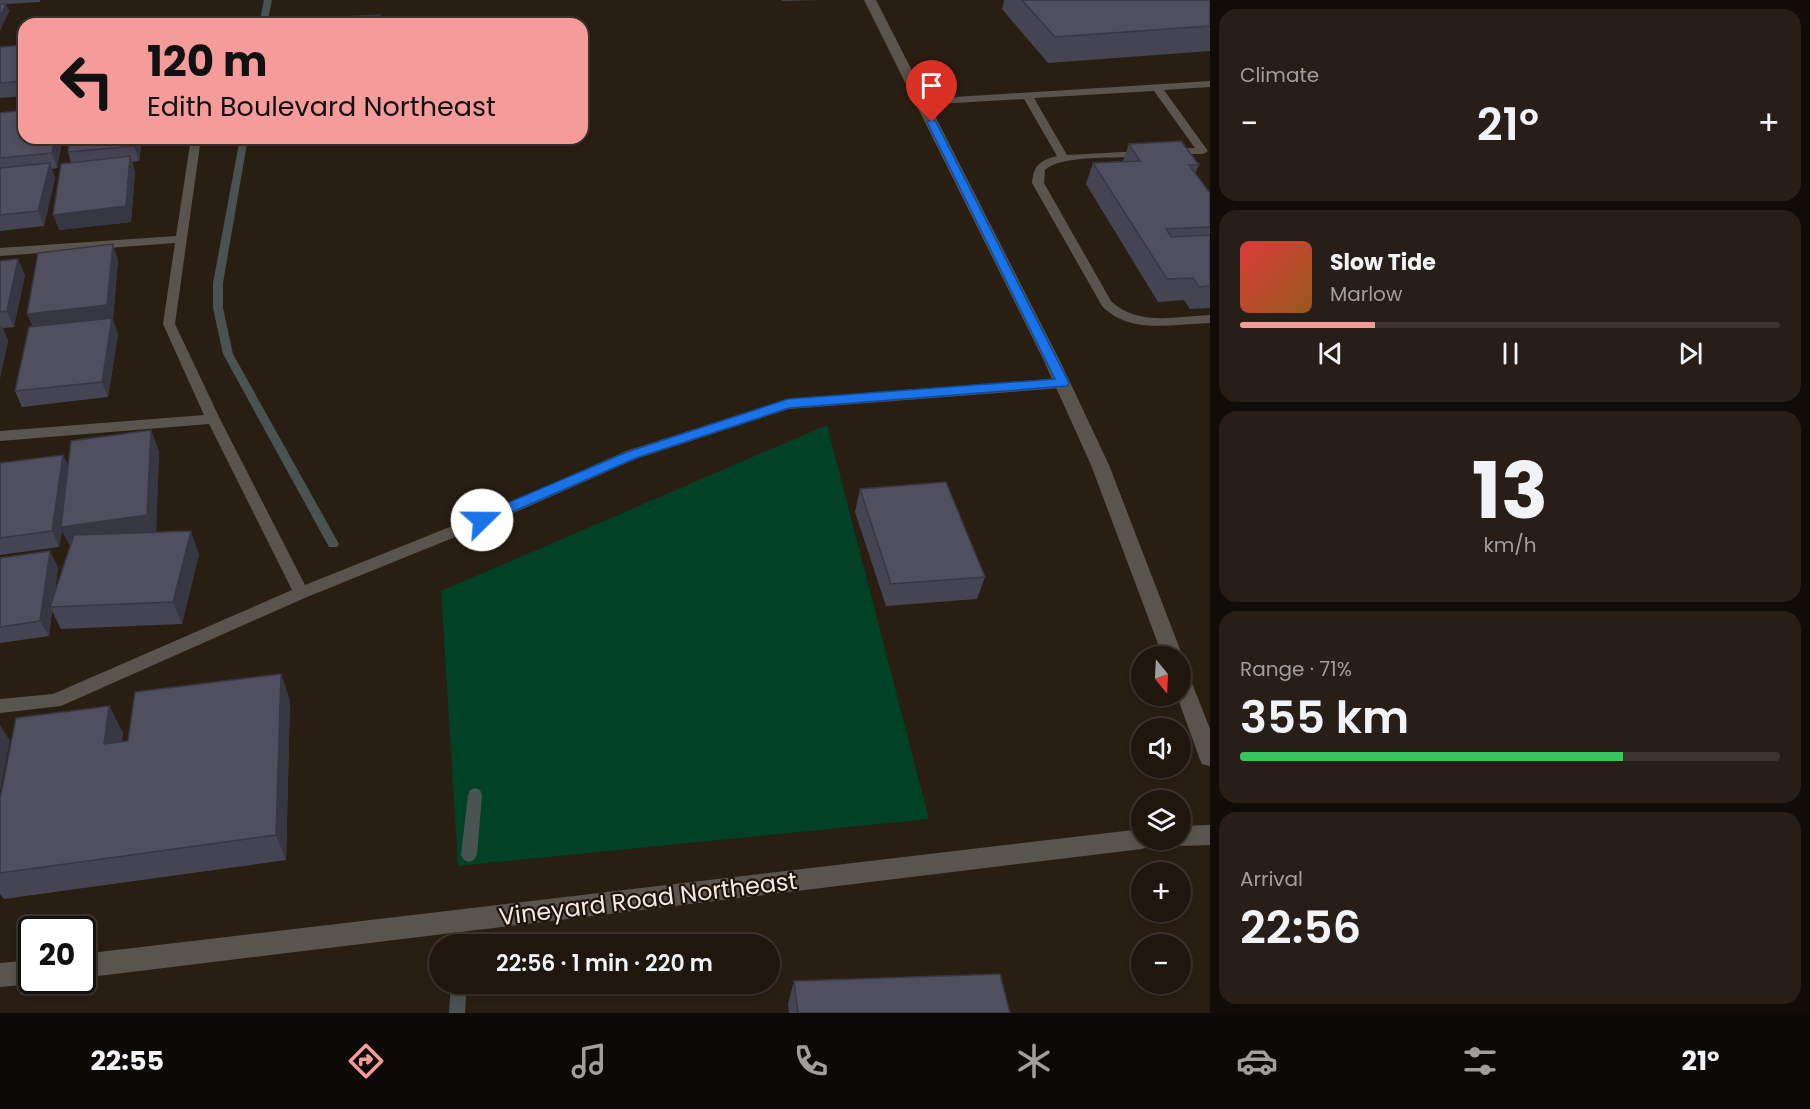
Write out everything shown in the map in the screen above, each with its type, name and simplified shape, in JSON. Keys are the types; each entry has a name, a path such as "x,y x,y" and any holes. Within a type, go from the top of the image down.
{"street":[{"path":"870,0 1062,383 1100,465 1169,646"},
{"path":"1191,706 1210,757"},
{"path":"1191,836 1210,835"},
{"name":"Vineyard Road Northeast","path":"96,964 1131,840"},
{"path":"0,975 18,973"}],"lane":[{"path":"921,102 1210,84"},
{"path":"1157,88 1207,155"},
{"path":"1026,96 1063,158"},
{"path":"195,144 169,324 213,419 301,593"},
{"path":"1207,155 1063,158 1045,162 1039,169 1038,183 1106,303 1117,314 1127,319 1144,321 1210,319"},
{"path":"0,252 181,239"},
{"path":"0,706 55,701 301,593 502,512 632,455 788,404 1062,383"},
{"path":"0,436 213,419"}],"green space":[{"path":"827,425 929,819 458,866 441,591"}],"building":[{"path":"1022,0 1210,0 1210,26 1055,37"},
{"path":"0,4 6,4 0,17"},
{"path":"380,15 380,18 343,17"},
{"path":"18,46 18,82 0,83 0,47"},
{"path":"18,111 18,144 54,144 52,153 0,158 0,113"},
{"path":"1181,141 1199,165 1189,165 1210,193 1210,227 1166,229 1171,237 1210,235 1210,286 1199,287 1193,278 1167,279 1093,163 1140,161 1129,144"},
{"path":"69,144 134,144 134,146 68,152"},
{"path":"130,156 126,206 53,215 61,164"},
{"path":"50,163 38,211 0,215 0,168"},
{"path":"113,244 107,305 27,314 38,253"},
{"path":"18,259 7,311 0,312 0,261"},
{"path":"112,318 102,382 15,391 29,327"},
{"path":"151,430 147,515 61,527 71,441"},
{"path":"63,455 52,531 0,538 0,463"},
{"path":"946,482 985,577 891,584 860,489"},
{"path":"191,531 173,602 50,607 74,535"},
{"path":"50,551 40,621 0,627 0,558"},
{"path":"281,674 276,835 0,873 0,799 16,718 109,706 104,744 128,741 135,692"},
{"path":"1000,974 1010,1013 798,1013 794,981"}],"waterway":[{"path":"264,18 268,0"},
{"path":"243,144 218,283 218,308 228,354 333,544"},
{"path":"469,855 475,795"},
{"path":"457,1013 458,994"}],"route":[{"path":"482,520 632,455 788,404 1062,383 932,122"}]}
